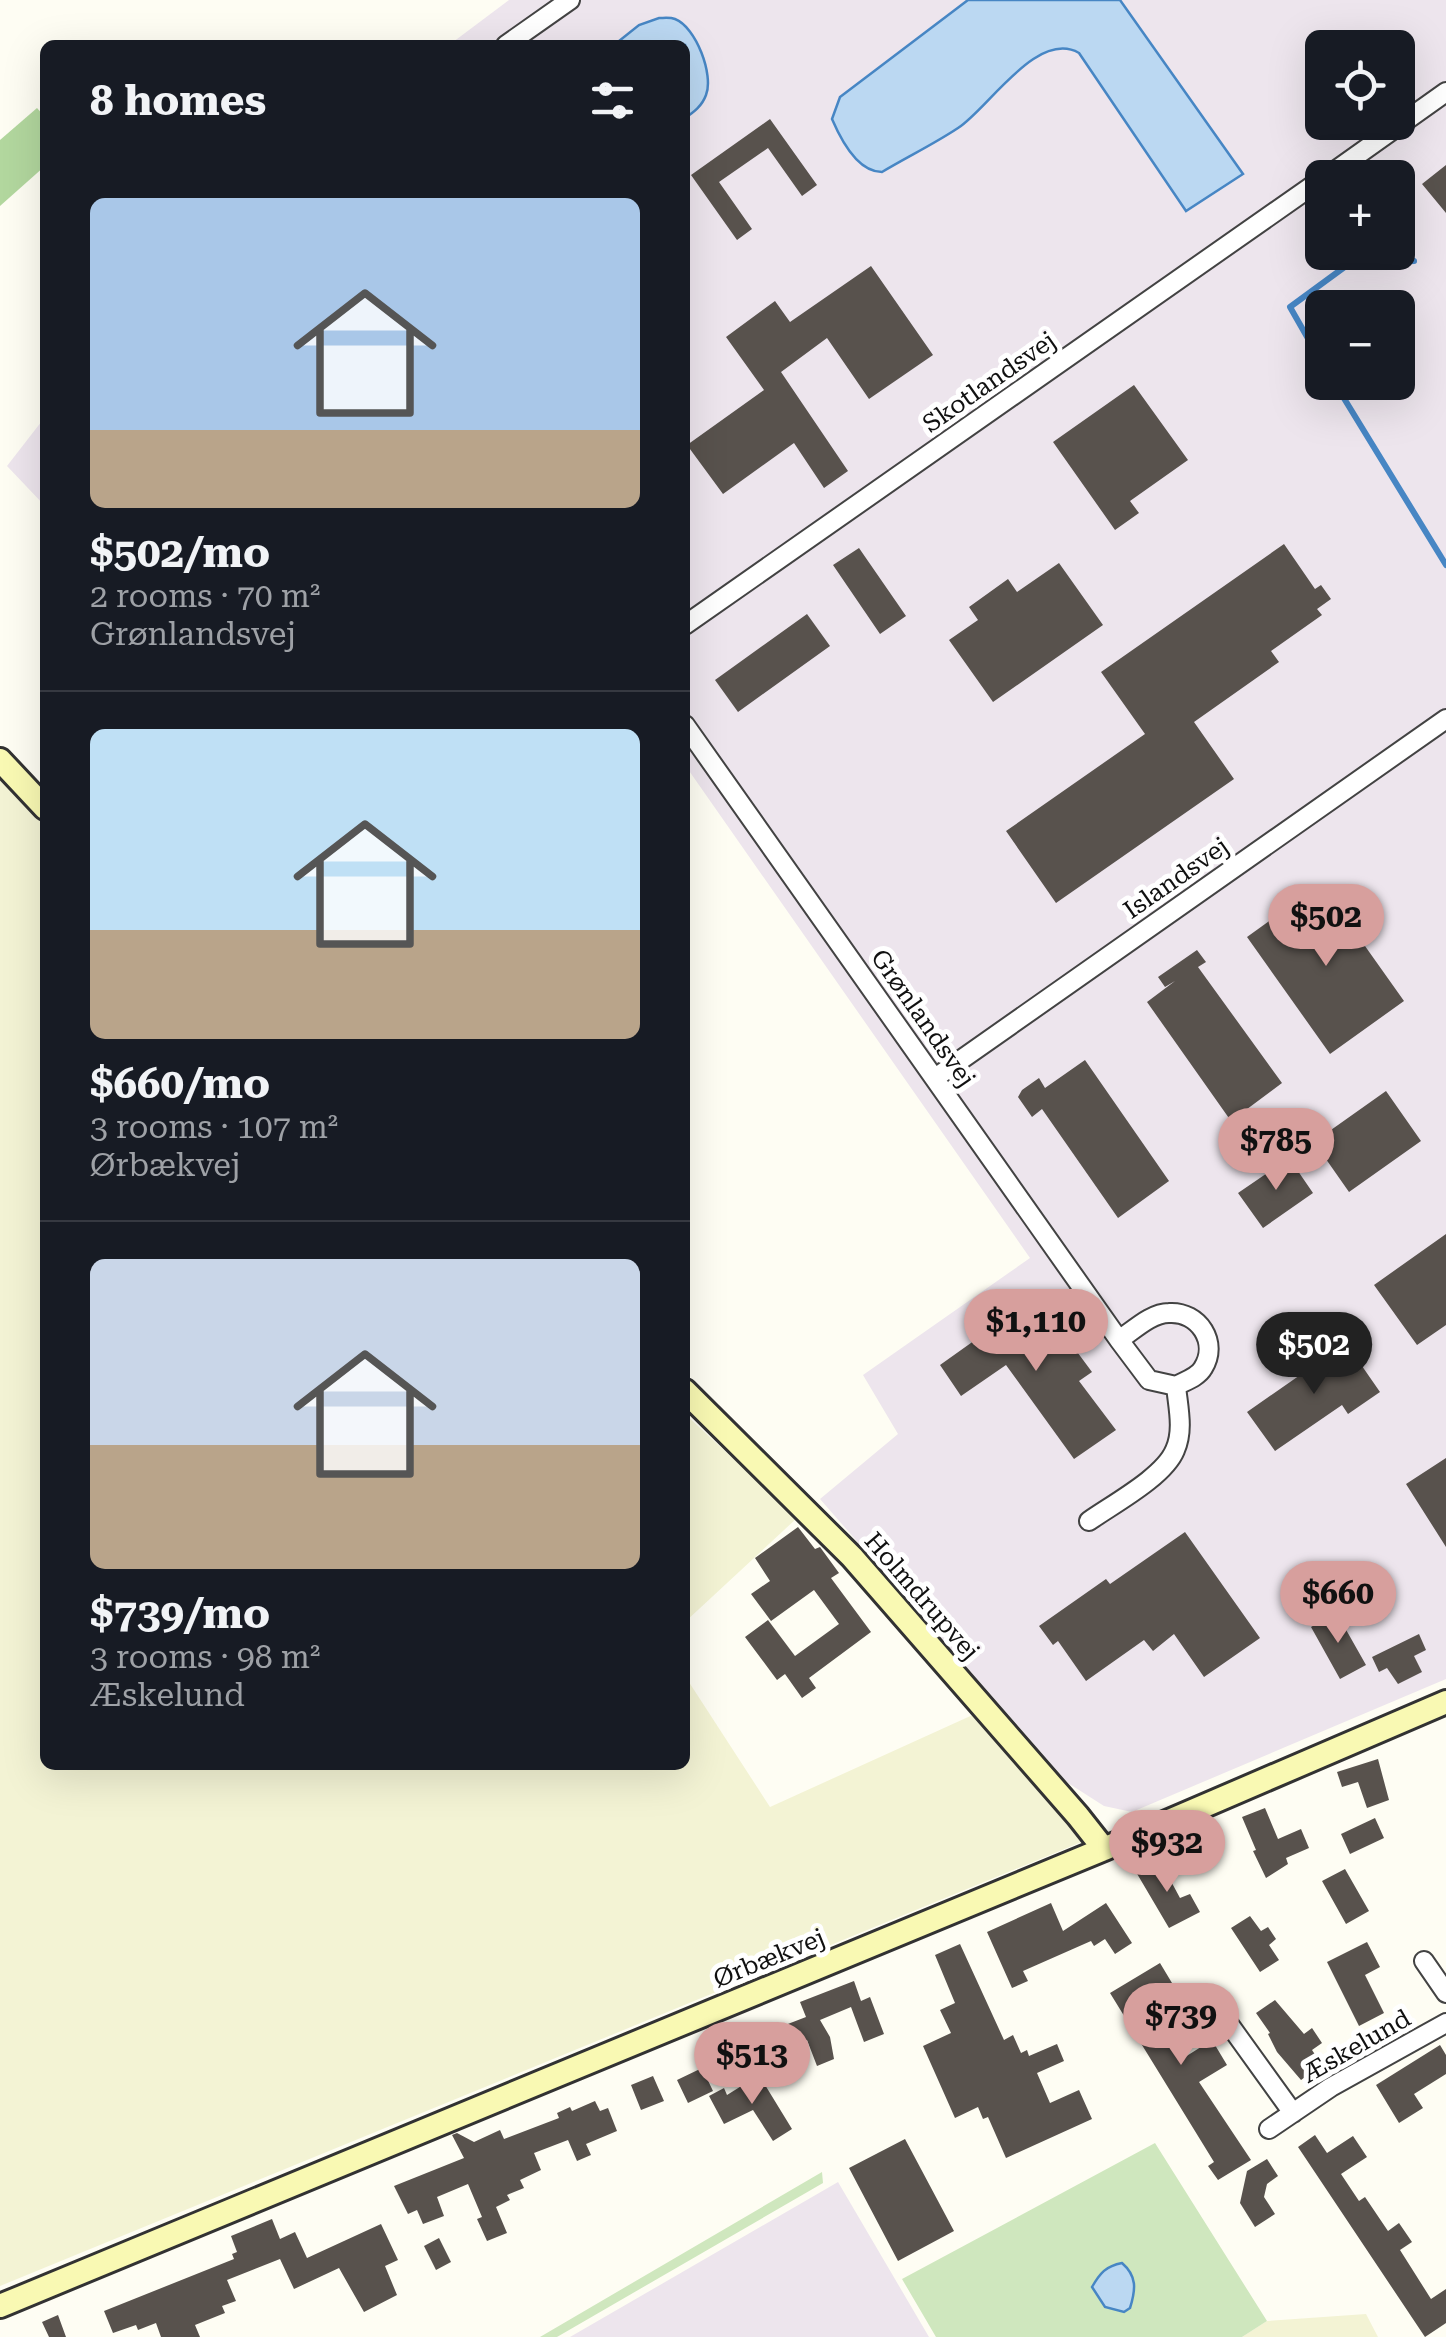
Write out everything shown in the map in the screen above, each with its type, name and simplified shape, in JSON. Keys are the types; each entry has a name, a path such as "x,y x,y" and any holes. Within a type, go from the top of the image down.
{"street":[{"path":"513,40 570,0"},
{"name":"Skotlandsvej","path":"1350,160 1446,92"},
{"name":"Skotlandsvej","path":"690,622 1305,191"},
{"name":"Islandsvej","path":"934,1078 1446,719"},
{"name":"Grønlandsvej","path":"690,732 1119,1340 1149,1380 1176,1386"},
{"path":"0,760 40,803"},
{"path":"1089,1521 1158,1472 1175,1452 1180,1427 1176,1386 1201,1372 1210,1350 1205,1331 1186,1315 1166,1312 1150,1318 1119,1340"},
{"name":"Holmdrupvej","path":"690,1396 852,1557 1104,1850"},
{"name":"Ørbækvej","path":"0,2306 1104,1850 1446,1702"},
{"path":"1424,1962 1446,1993"},
{"name":"Æskelund","path":"1226,2020 1293,2113"},
{"name":"Æskelund","path":"1269,2129 1363,2068 1446,2023"}],"shaded area":[{"path":"509,0 1446,0 1446,1679 1132,1812 1104,1806 1068,1783 820,1499 898,1434 863,1375 1030,1258 690,772 690,40 456,40"},
{"path":"40,423 40,501 7,466"},
{"path":"838,2182 929,2337 570,2337"}],"green space":[{"path":"37,108 40,111 40,170 0,206 0,140"},
{"path":"0,773 40,814 40,1770 690,1770 690,1684 770,1807 977,1713 1084,1841 0,2286"},
{"path":"690,1419 797,1518 690,1617"},
{"path":"1155,2143 1267,2321 1242,2337 936,2337 902,2279"},
{"path":"822,2172 823,2183 557,2337 540,2337"},
{"path":"1366,2314 1378,2337 1242,2337 1267,2321"}],"water":[{"path":"968,0 1120,0 1243,174 1186,211 1079,53 1063,49 1030,61 970,118 940,140 882,172 865,167 845,145 832,119 840,97"},
{"path":"673,18 696,41 708,86 702,102 690,114 690,40 620,40 639,25"},
{"path":"1122,2263 1134,2283 1130,2308 1124,2312 1105,2307 1092,2287 1104,2271"}],"building":[{"path":"770,119 817,185 802,196 768,148 719,182 752,229 737,240 691,175"},
{"path":"1446,165 1446,213 1422,184"},
{"path":"871,266 933,355 869,399 827,338 781,372 848,471 824,488 794,443 723,494 690,449 690,443 764,390 726,337 775,301 790,322"},
{"path":"1134,385 1188,460 1130,501 1139,513 1115,530 1053,442"},
{"path":"1284,544 1315,589 1321,585 1331,599 1317,609 1322,615 1271,651 1279,662 1194,722 1234,779 1056,903 1006,831 1145,734 1101,672"},
{"path":"859,548 906,616 880,634 833,565"},
{"path":"1059,563 1103,625 993,702 949,640 978,620 969,607 1008,579 1017,592"},
{"path":"807,614 830,646 738,712 715,680"},
{"path":"1321,884 1404,1001 1330,1054 1247,937"},
{"path":"1197,950 1206,962 1198,967 1282,1083 1231,1121 1147,1002 1175,981 1165,987 1158,977"},
{"path":"1085,1060 1169,1181 1118,1218 1042,1109 1032,1117 1018,1097 1039,1078 1045,1088"},
{"path":"1386,1091 1421,1141 1349,1192 1314,1142"},
{"path":"1289,1158 1313,1193 1263,1228 1238,1193"},
{"path":"1446,1234 1446,1325 1417,1345 1374,1285"},
{"path":"1034,1298 1092,1372 1079,1381 1116,1430 1074,1459 1006,1365 961,1396 940,1365"},
{"path":"1346,1343 1380,1392 1348,1414 1342,1405 1275,1451 1247,1412"},
{"path":"1446,1458 1446,1547 1406,1484"},
{"path":"798,1527 815,1549 820,1547 839,1573 831,1578 871,1632 809,1678 816,1688 802,1698 785,1674 777,1680 745,1637 768,1620 795,1656 839,1624 814,1590 771,1621 751,1594 770,1581 755,1558"},
{"path":"1185,1532 1260,1638 1204,1677 1174,1634 1153,1651 1144,1640 1086,1681 1058,1641 1053,1645 1039,1626 1106,1579 1110,1584"},
{"path":"1336,1612 1366,1665 1340,1679 1311,1627"},
{"path":"1419,1634 1426,1650 1414,1656 1422,1672 1398,1684 1387,1668 1379,1672 1372,1657"},
{"path":"1378,1759 1389,1800 1367,1808 1358,1782 1342,1787 1337,1772"},
{"path":"1265,1808 1278,1839 1301,1829 1309,1848 1286,1858 1288,1864 1266,1878 1242,1817"},
{"path":"1375,1818 1384,1838 1350,1854 1341,1834"},
{"path":"1159,1859 1180,1898 1190,1894 1200,1912 1169,1928 1136,1872"},
{"path":"1345,1869 1369,1911 1346,1924 1322,1881"},
{"path":"1051,1903 1063,1931 1106,1903 1132,1943 1115,1954 1105,1939 1094,1946 1091,1941 1023,1971 1028,1981 1012,1988 987,1932"},
{"path":"1250,1916 1261,1931 1268,1927 1276,1939 1269,1945 1279,1960 1260,1972 1231,1928"},
{"path":"1367,1942 1380,1967 1365,1975 1384,2013 1359,2026 1327,1962"},
{"path":"960,1944 1004,2040 1013,2035 1021,2053 1027,2050 1029,2056 1057,2044 1064,2061 1037,2073 1050,2103 1079,2090 1092,2119 1006,2158 988,2117 983,2119 978,2107 955,2118 923,2046 951,2033 940,2010 955,2003 935,1955"},
{"path":"1160,1963 1175,1988 1153,2002 1185,2057 1212,2040 1227,2065 1199,2082 1251,2160 1218,2180 1208,2166 1214,2162 1110,1993"},
{"path":"854,1981 861,2001 870,1997 884,2034 864,2042 851,2007 820,2020 830,2037 834,2059 817,2066 807,2040 788,2048 780,2027 806,2017 800,2002"},
{"path":"1275,2000 1304,2034 1312,2028 1322,2043 1312,2050 1322,2065 1301,2080 1277,2052 1256,2013"},
{"path":"1440,2045 1446,2055 1446,2074 1414,2094 1423,2108 1399,2123 1376,2085"},
{"path":"702,2068 713,2091 688,2103 677,2080"},
{"path":"759,2075 792,2129 773,2141 753,2110 724,2124 709,2096 724,2088 727,2095"},
{"path":"653,2076 664,2101 641,2110 631,2085"},
{"path":"595,2101 600,2111 608,2108 617,2131 586,2144 591,2155 577,2161 568,2140 534,2153 541,2170 520,2180 524,2188 507,2195 510,2200 496,2207 507,2233 487,2241 468,2184 437,2197 444,2216 423,2224 417,2210 408,2214 394,2186 464,2158 452,2135 457,2133 474,2142 500,2130 504,2139 559,2118 557,2113 570,2107 572,2111"},
{"path":"1315,2135 1327,2153 1353,2136 1367,2157 1341,2174 1359,2201 1365,2197 1388,2231 1399,2223 1412,2242 1400,2250 1431,2299 1446,2289 1446,2323 1425,2337 1298,2147"},
{"path":"905,2139 954,2231 898,2261 849,2168"},
{"path":"1267,2159 1278,2176 1267,2184 1264,2197 1275,2214 1255,2227 1240,2203 1247,2171"},
{"path":"272,2219 280,2239 295,2232 307,2258 381,2224 398,2260 385,2266 397,2295 364,2312 339,2268 294,2289 280,2259 227,2280 236,2301 222,2306 225,2313 195,2325 200,2337 161,2337 156,2323 113,2333 104,2311 234,2259 232,2254 237,2252 231,2236"},
{"path":"439,2238 451,2262 436,2270 424,2246"},
{"path":"58,2315 66,2337 49,2337 42,2322"}],"waterway":[{"path":"1313,290 1341,270"},
{"path":"1305,296 1290,307 1305,333"},
{"path":"1345,400 1446,565"}]}
